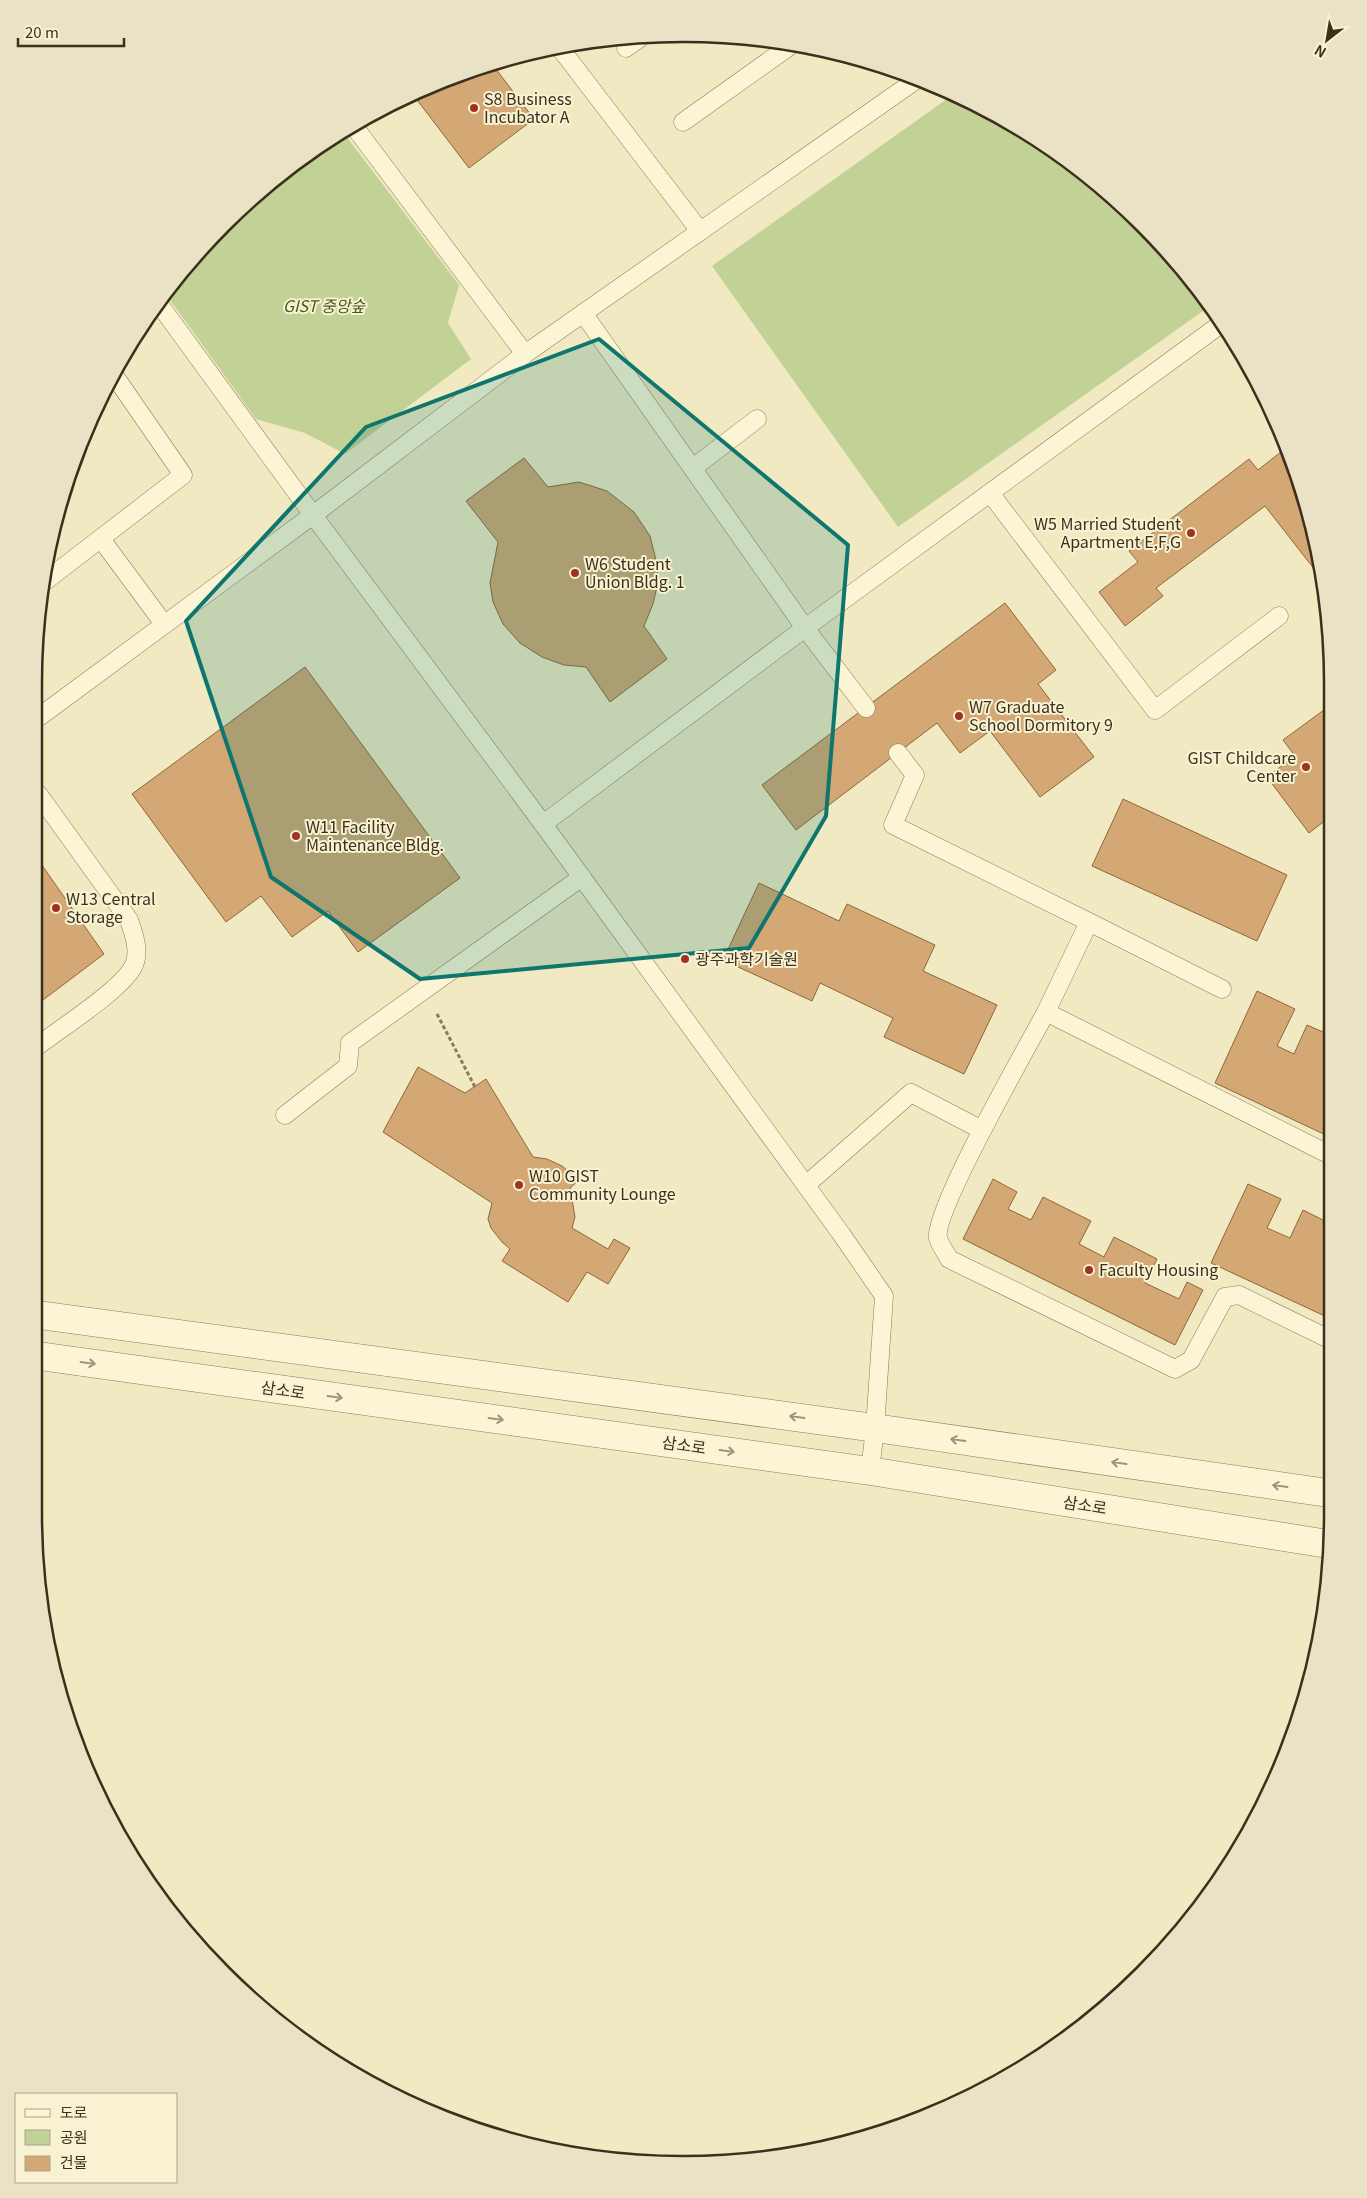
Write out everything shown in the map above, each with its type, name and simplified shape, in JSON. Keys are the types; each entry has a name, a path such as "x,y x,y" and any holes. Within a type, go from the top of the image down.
{"street":[{"path":"42,1314 875,1428 1324,1493"},
{"name":"삼소로","path":"42,1356 870,1471 1323,1543"}],"lane":[{"path":"683,122 783,51"},
{"path":"565,54 700,231"},
{"path":"42,715 312,515 525,354 910,84"},
{"path":"358,131 525,354"},
{"path":"163,310 312,515 582,877 806,1185 884,1296 875,1428 870,1471"},
{"path":"583,313 805,628 866,708"},
{"path":"543,824 805,628 1216,327"},
{"path":"52,576 184,476 118,382"},
{"path":"693,468 757,419"},
{"path":"990,493 1155,710 1279,616"},
{"path":"101,539 164,624"},
{"path":"898,752 915,775 893,825 1222,988"},
{"path":"42,799 129,920 136,941 134,965 121,983 42,1043"},
{"path":"286,1115 348,1066 350,1043 582,877"},
{"path":"1089,922 1046,1012 982,1130 941,1217 938,1238 949,1259 1175,1369 1190,1360 1225,1297 1239,1295 1324,1337"},
{"path":"1046,1012 1324,1152"},
{"path":"806,1185 911,1093 982,1130"}],"path":[{"path":"424,990 475,1087"}],"highlighted area":[{"path":"599,339 848,545 826,816 749,948 420,979 271,877 186,621 366,427"}],"green space":[{"path":"947,99 1004,128 1074,175 1137,230 1192,293 1204,310 898,527 712,266"},
{"name":"GIST 중앙숲","path":"347,138 459,285 448,323 471,359 345,454 305,433 256,419 170,300 230,230 293,175"}],"building":[{"name":"S8 Business Incubator A","path":"497,71 534,119 469,168 418,101 438,91"},
{"name":"W5 Married Student Apartment E,F,G","path":"1281,452 1303,518 1314,568 1265,506 1156,588 1163,596 1125,626 1099,592 1138,562 1129,551 1249,459 1258,470"},
{"name":"W6 Student Union Bldg. 1","path":"524,458 548,487 579,482 607,491 634,512 650,536 657,564 658,582 653,604 644,626 667,659 610,702 586,667 564,665 542,657 520,643 503,624 493,602 490,583 498,542 466,501"},
{"name":"W7 Graduate School Dormitory 9","path":"1005,603 1056,670 1038,684 1094,757 1040,797 990,731 960,753 937,723 796,830 762,785"},
{"name":"W11 Facility Maintenance Bldg.","path":"305,667 460,878 358,952 328,911 292,937 261,896 226,922 132,794"},
{"name":"GIST Childcare Center","path":"1324,710 1324,821 1309,833 1267,777 1295,756 1283,740"},
{"path":"1123,799 1287,875 1257,941 1092,866"},
{"name":"W13 Central Storage","path":"42,865 104,954 42,1001"},
{"path":"759,883 839,921 847,904 935,945 923,971 997,1005 964,1074 884,1037 893,1018 820,983 812,1001 723,960"},
{"path":"1257,991 1295,1009 1277,1046 1294,1054 1307,1025 1324,1032 1324,1134 1215,1083"},
{"name":"W10 GIST Community Lounge","path":"418,1067 465,1093 486,1079 533,1157 547,1159 562,1166 571,1173 577,1182 570,1188 575,1217 572,1228 608,1249 614,1239 630,1248 608,1284 587,1272 568,1302 502,1261 510,1249 491,1228 488,1219 492,1203 383,1132"},
{"name":"Faculty Housing","path":"993,1179 1017,1192 1008,1209 1031,1220 1043,1197 1091,1221 1079,1244 1104,1257 1114,1237 1157,1259 1145,1283 1179,1299 1187,1282 1203,1290 1175,1345 963,1239"},
{"name":"Faculty Housing","path":"1248,1184 1281,1199 1267,1228 1290,1238 1303,1210 1324,1220 1324,1316 1211,1263"}],"place":[{"name":"S8 Business Incubator A","path":"474,108"},
{"name":"W5 Married Student Apartment E,F,G","path":"1191,533"},
{"name":"W6 Student Union Bldg. 1","path":"575,573"},
{"name":"W7 Graduate School Dormitory 9","path":"959,716"},
{"name":"GIST Childcare Center","path":"1306,767"},
{"name":"W11 Facility Maintenance Bldg.","path":"296,836"},
{"name":"W13 Central Storage","path":"56,908"},
{"name":"광주과학기술원","path":"685,959"},
{"name":"W10 GIST Community Lounge","path":"519,1185"},
{"name":"Faculty Housing","path":"1089,1270"}]}
